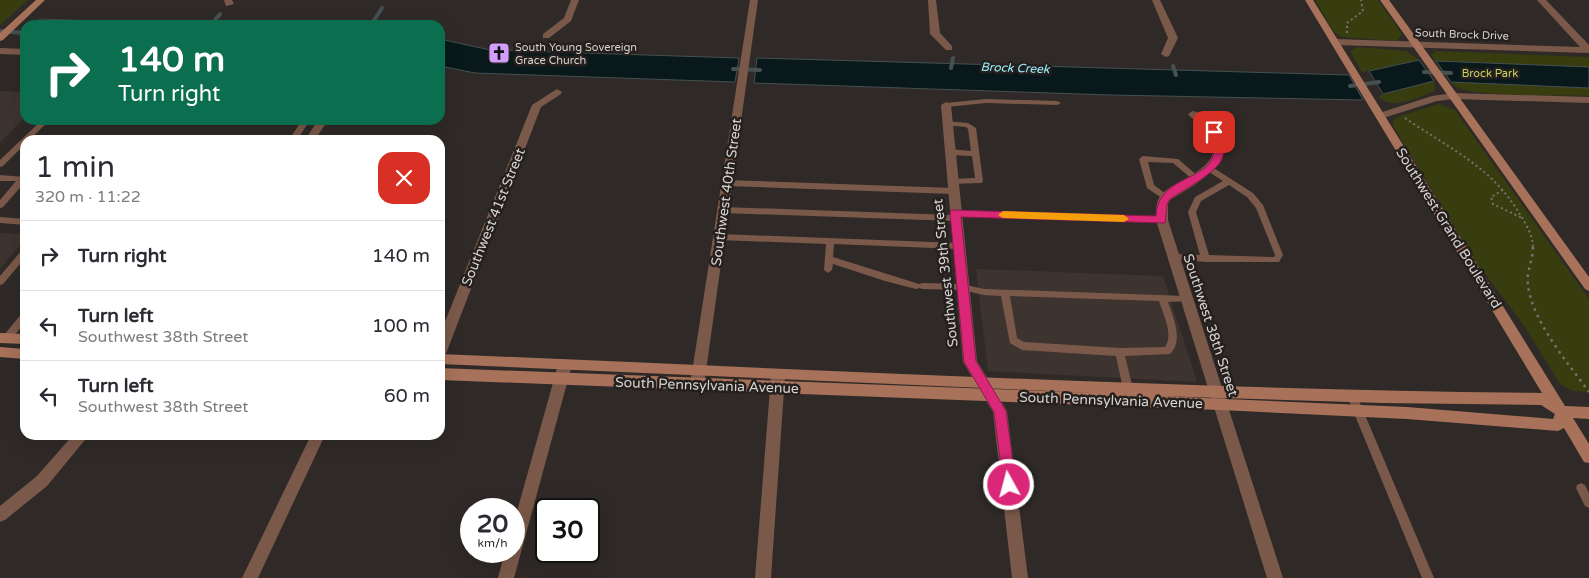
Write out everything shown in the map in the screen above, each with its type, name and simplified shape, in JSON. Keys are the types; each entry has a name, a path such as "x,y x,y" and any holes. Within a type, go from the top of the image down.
{"main road":[{"path":"0,38 41,0"},
{"name":"Southwest Grand Boulevard","path":"1309,0 1563,412 1589,458"},
{"path":"1384,0 1589,286"},
{"path":"4,338 20,339"},
{"path":"0,352 20,354"},
{"name":"South Pennsylvania Avenue","path":"445,360 697,385 778,381 981,381 1128,389 1358,410 1558,425 1563,412"},
{"name":"South Pennsylvania Avenue","path":"445,374 699,371 778,381 990,396 1352,396 1543,399 1563,412 1589,413"}],"street":[{"path":"546,36 568,19 574,0"},
{"name":"Southwest 40th Street","path":"697,385 754,0"},
{"path":"932,0 935,34 949,48"},
{"path":"1156,0 1173,38 1166,54"},
{"path":"1541,0 1588,50"},
{"name":"South Brock Drive","path":"1335,42 1588,50"},
{"path":"0,51 20,52"},
{"name":"Southwest 41st Street","path":"445,337 537,105 557,92"},
{"path":"1380,116 1436,98 1454,96 1589,100"},
{"name":"Southwest 39th Street","path":"946,105 952,187 970,362 1000,411 1020,578"},
{"path":"1166,197 1209,168 1218,158 1219,146 1214,132 1208,123 1193,114"},
{"name":"Southwest 38th Street","path":"1166,197 1162,204 1162,220 1275,578"},
{"path":"525,507 563,372"},
{"path":"763,578 778,381"},
{"path":"0,515 42,481 78,440"},
{"path":"250,578 316,440"},
{"path":"506,578 510,563"}],"lane":[{"path":"946,105 986,101 1057,103"},
{"path":"727,183 952,187 979,180 972,128 968,125 947,123"},
{"path":"30,135 41,125"},
{"path":"0,164 20,145"},
{"path":"950,152 975,154"},
{"path":"1166,197 1150,186 1143,159 1174,161 1195,177"},
{"path":"1174,257 1276,260 1280,255 1260,207 1250,195 1209,168"},
{"path":"0,178 20,179"},
{"path":"1206,259 1192,212 1198,199 1230,181"},
{"path":"0,205 20,182"},
{"path":"723,210 1162,220"},
{"path":"0,220 20,222"},
{"path":"719,237 958,246"},
{"path":"828,270 830,241"},
{"path":"0,282 20,258"},
{"path":"828,260 884,278 920,286 962,287 984,292 1186,299"},
{"path":"1005,293 1013,340 1022,346 1120,352 1167,351 1172,349 1174,345 1173,334 1162,298"},
{"path":"4,338 20,320"},
{"path":"1120,352 1128,389"},
{"path":"1352,396 1428,578"},
{"path":"1580,488 1589,503"}],"path":[{"path":"1351,43 1345,26 1363,11 1361,0"},
{"path":"1396,111 1490,174 1522,218 1532,236 1535,249 1527,282 1530,297 1544,325 1589,392"},
{"path":"1502,190 1492,197 1493,204 1522,218"}],"shaded area":[{"path":"0,91 20,92 20,122 0,142"},
{"path":"0,233 20,234 20,245 0,269"},
{"path":"976,269 1163,276 1197,382 988,371"}],"green space":[{"path":"0,0 28,0 0,25"},
{"path":"1315,0 1378,0 1402,34 1396,41 1342,37 1334,32"},
{"path":"1357,47 1406,51 1419,60 1362,72 1350,51"},
{"name":"Brock Park","path":"1436,51 1589,57 1589,96 1498,94 1465,90 1455,86 1445,75 1431,55"},
{"path":"1434,81 1435,91 1405,102 1390,103 1378,96"},
{"path":"1439,104 1455,110 1589,299 1589,392 1573,391 1560,384 1523,324 1476,262 1393,126 1393,121 1397,117"}],"water":[{"path":"445,40 490,50 739,58 735,82 475,73 445,67"},
{"name":"Brock Creek","path":"757,58 1349,75 1363,100 1110,95 754,83"},
{"path":"1419,60 1434,81 1383,94 1369,71"},
{"path":"1436,61 1589,67 1589,88 1451,82"}],"waterway":[{"path":"374,20 382,8"},
{"path":"215,20 220,14"},
{"name":"Brock Creek","path":"0,31 20,33"},
{"path":"951,68 953,58"},
{"path":"1173,66 1176,75"},
{"name":"Brock Creek","path":"733,69 760,70"},
{"name":"Brock Creek","path":"1424,72 1451,73"},
{"name":"Brock Creek","path":"1350,86 1379,82"}],"slow traffic":[{"path":"1003,215 1124,219"}],"place":[{"name":"South Young Sovereign Grace Church","path":"499,53"}],"route":[{"path":"1009,485 1000,411 970,362 955,213 1162,220 1162,204 1166,197 1209,168 1218,158 1219,146 1214,132"}]}
